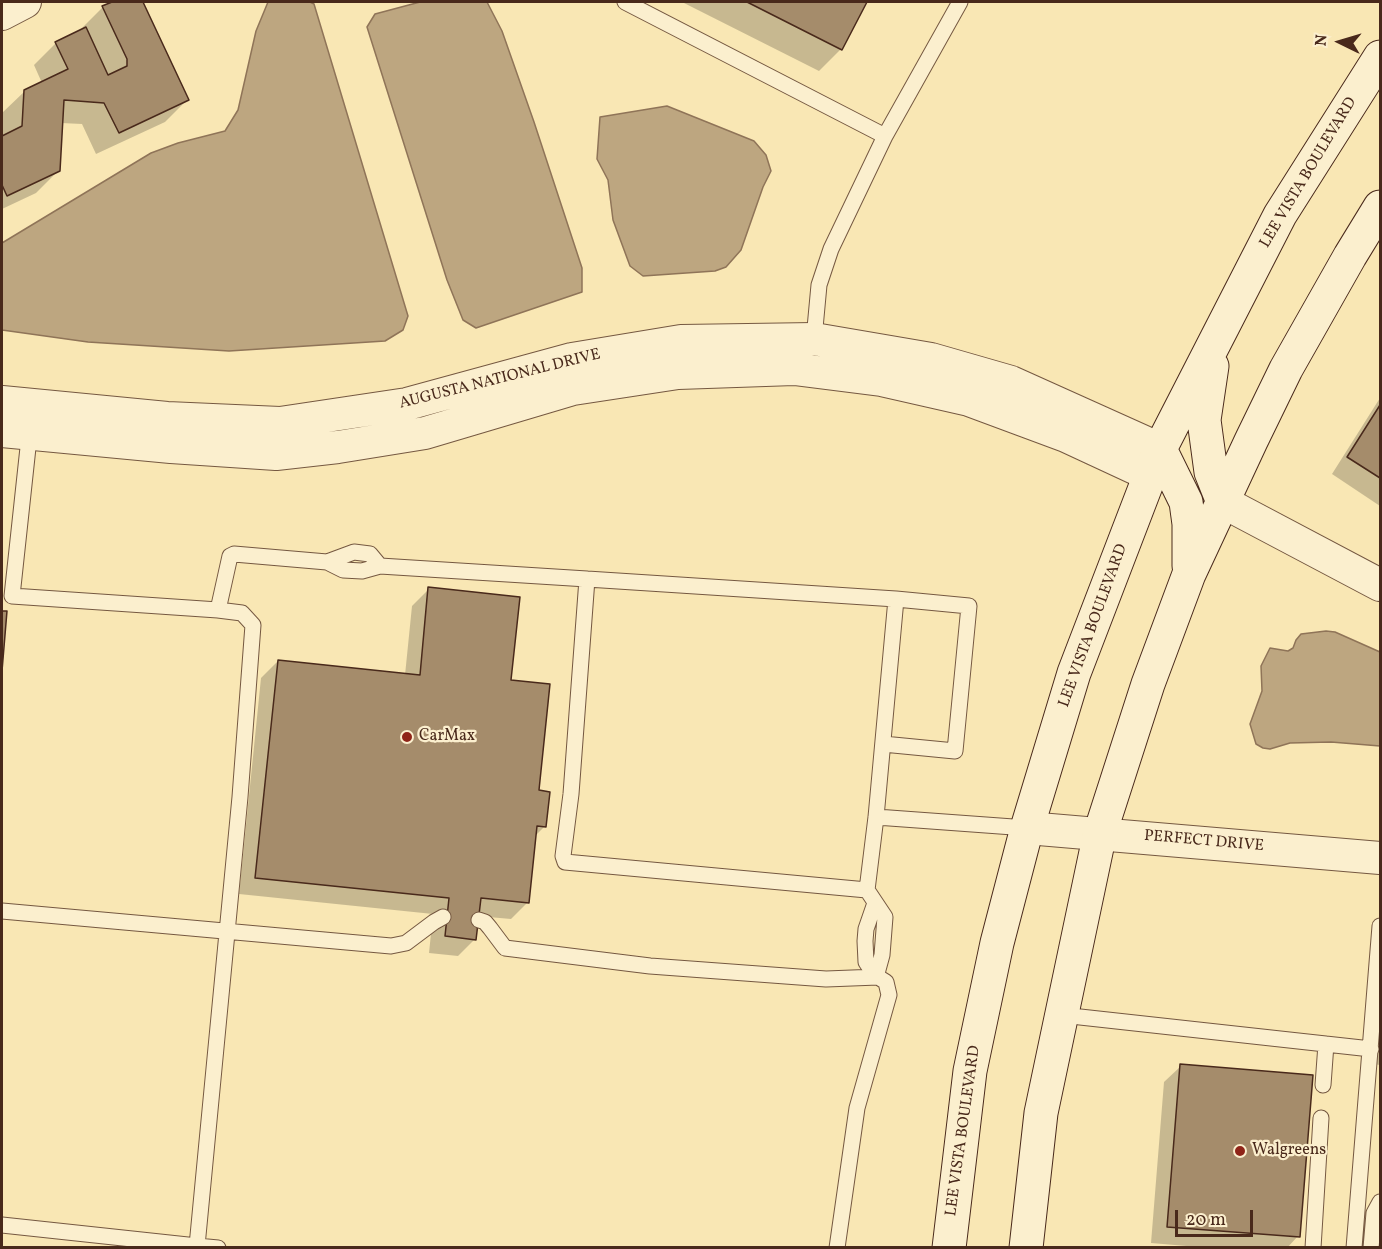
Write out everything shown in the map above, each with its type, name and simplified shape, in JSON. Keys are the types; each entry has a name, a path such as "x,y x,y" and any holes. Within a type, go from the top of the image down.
{"street":[{"path":"2,14 25,2"},
{"name":"LEE VISTA BOULEVARD","path":"949,1248 970,1071 997,943 1027,828 1074,672 1155,463 1217,338 1280,215 1380,57"},
{"path":"1026,1248 1041,1113 1100,833 1148,684 1189,574 1286,369 1380,207"},
{"path":"1217,338 1204,420 1211,472 1223,502 1380,585"},
{"name":"AUGUSTA NATIONAL DRIVE","path":"21,423 167,418 280,423 407,404 572,359 681,341 814,339 931,359 1011,382 1155,463"},
{"name":"AUGUSTA NATIONAL DRIVE","path":"2,402 21,423 171,447 276,454 425,433 573,389 678,373 794,369 881,380 969,400 1066,436 1155,463"},
{"path":"1155,463 1186,502 1189,524 1189,574"},
{"name":"PERFECT DRIVE","path":"1027,828 1380,858"}],"lane":[{"path":"624,2 885,136"},
{"path":"814,339 819,285 831,249 885,136 960,2"},
{"path":"21,423 7,596 218,610 242,613 253,625 228,931 197,1246"},
{"path":"218,610 230,556 234,554 327,562 343,570 362,571 380,566 896,599 969,606 955,751 883,744"},
{"path":"587,579 571,794 563,856 565,862 871,896"},
{"path":"876,977 866,962 865,940 871,896 896,599"},
{"path":"876,817 1027,828"},
{"path":"2,911 398,946 406,943 443,917"},
{"path":"478,920 485,922 505,948 650,966 826,979 876,977 886,982 889,995 857,1108 837,1248"},
{"path":"1354,1248 1380,926"},
{"path":"1062,1015 1371,1049"},
{"path":"1323,1085 1326,1044"},
{"path":"1312,1248 1321,1118"},
{"path":"1371,1248 1374,1213 1380,1202"},
{"path":"2,1225 218,1248"}],"shaded area":[{"path":"268,2 310,2 314,4 408,316 403,330 385,341 229,351 88,342 2,330 2,243 151,153 178,143 225,131 238,110 256,31"},
{"path":"420,2 487,2 502,31 582,268 582,292 476,328 463,320 447,280 367,27 375,14"},
{"path":"667,106 754,141 766,155 771,171 741,250 726,267 715,271 643,276 630,266 613,220 608,180 597,159 600,117"},
{"path":"1335,632 1380,652 1380,746 1331,742 1290,743 1270,749 1256,744 1250,724 1262,691 1261,666 1270,648 1288,651 1293,648 1301,634"}],"building":[{"path":"112,2 143,2 189,100 119,133 104,103 64,100 60,171 7,196 2,185 2,136 22,126 24,90 68,69 55,42 86,27 108,75 127,66 127,59 102,6"},
{"path":"747,2 867,2 842,50"},
{"path":"1380,405 1380,478 1347,457"},
{"name":"CarMax","path":"428,587 520,597 511,680 550,684 539,790 550,792 546,827 537,826 529,903 481,898 476,940 445,936 449,898 255,878 278,660 420,675"},
{"path":"2,611 7,611 2,671"},
{"name":"Walgreens","path":"1180,1064 1313,1075 1300,1237 1167,1227"}],"place":[{"name":"CarMax","path":"407,737"},
{"name":"Walgreens","path":"1240,1151"}]}
